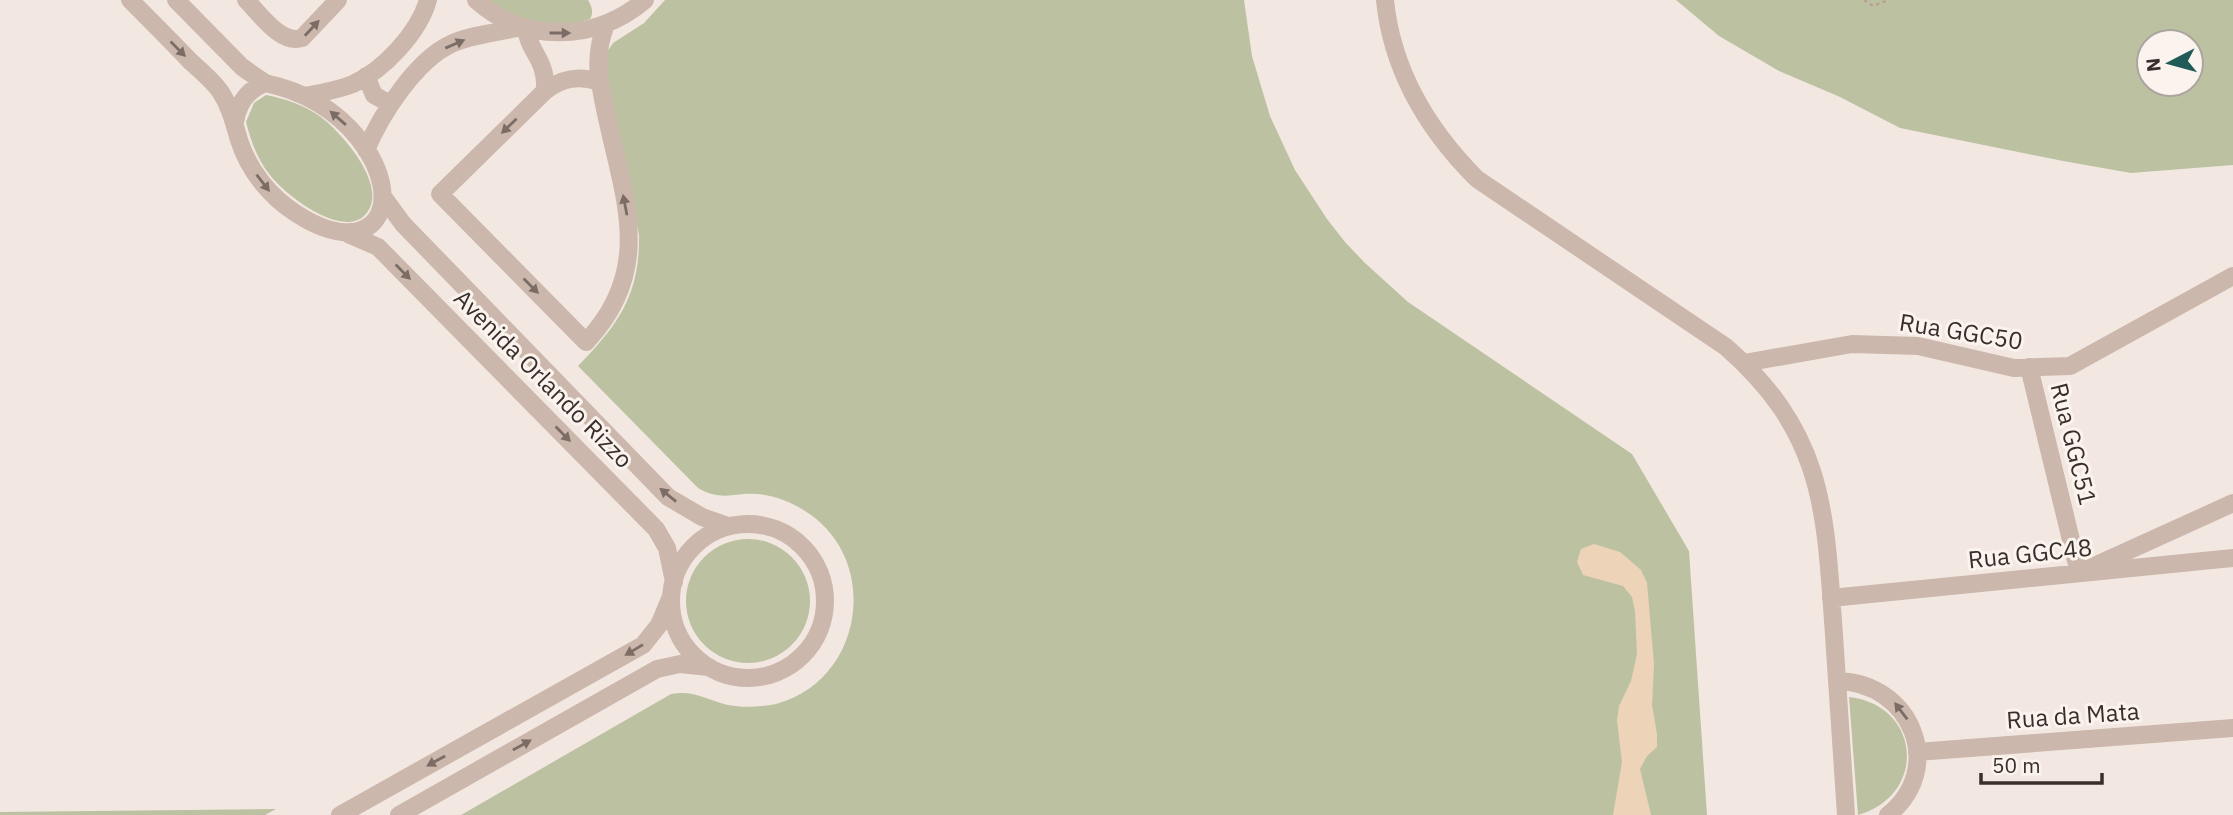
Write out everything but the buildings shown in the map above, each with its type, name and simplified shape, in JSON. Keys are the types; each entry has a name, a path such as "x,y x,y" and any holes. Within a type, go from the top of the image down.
{"street":[{"path":"130,0 219,90 235,122 244,154 257,175 285,206 315,224 348,234 363,230 375,221 384,198 378,174 366,150 340,118 305,96 265,83 242,67 176,0"},
{"path":"246,0 284,38 294,40 302,38 338,0"},
{"path":"305,96 342,88 366,76 414,32 428,0"},
{"path":"476,0 493,13 523,28 544,68 545,91"},
{"path":"366,150 390,104 440,50 451,44 475,36 523,28 561,33 579,32 606,24 630,12 645,0"},
{"path":"1385,0 1390,31 1407,81 1430,124 1459,162 1477,179 1706,333 1744,363 1783,411 1811,464 1823,510 1846,815"},
{"path":"599,82 576,78 559,82 545,91 440,194 586,342 609,315 617,300 624,282 630,244 626,206 599,82 597,60 606,24"},
{"path":"400,46 413,55 421,69"},
{"path":"366,76 374,95 390,104"},
{"path":"235,122 238,108 245,96 265,83"},
{"name":"Avenida Orlando Rizzo","path":"384,198 403,224 668,497 702,517 728,526"},
{"name":"Avenida Orlando Rizzo","path":"348,234 378,247 656,529 667,548 673,588"},
{"name":"Rua GGC50","path":"1744,363 1852,344 1918,345 2014,368 2070,366 2233,276"},
{"name":"Rua GGC51","path":"2029,367 2079,573"},
{"path":"2079,573 2233,503"},
{"path":"340,815 643,645 659,625 679,568 694,546 704,538 728,526 768,526 803,547 820,572 824,594 823,616 811,644 790,665 777,672 748,677 734,676 709,667 680,664 657,669 398,815"},
{"name":"Rua GGC48","path":"1831,598 2233,558"},
{"path":"673,588 675,623 680,636 688,648 709,667"},
{"path":"1837,681 1863,683 1887,695 1911,726 1917,752 1914,778 1902,801 1888,815"},
{"name":"Rua da Mata","path":"1917,752 2233,728"}],"path":[{"path":"1864,0 1873,6 1889,0"}],"green space":[{"path":"487,0 588,0 592,14 590,19 563,27 519,19"},
{"path":"665,0 1244,0 1252,56 1270,116 1295,170 1345,242 1408,302 1632,454 1689,551 1707,815 461,815 671,694 694,694 728,705 752,707 776,704 806,691 828,671 844,645 852,617 853,587 845,558 829,532 805,511 791,503 760,494 721,495 698,488 578,366 605,337 624,308 636,275 638,256 639,235 604,64 613,43 644,23"},
{"path":"1676,0 2233,0 2233,165 2131,173 1900,128 1840,97 1779,71 1719,36"},
{"path":"266,95 295,103 315,113 351,148 368,176 372,191 371,204 365,215 355,221 343,222 314,212 288,193 270,175 255,150 246,122 254,103"},
{"path":"748,539 772,544 792,557 805,577 810,601 805,625 792,645 772,658 748,663 724,658 704,645 691,625 686,601 691,577 704,557 724,544"},
{"path":"1849,697 1873,704 1891,716 1902,733 1907,751 1905,771 1896,789 1881,805 1858,815"},
{"path":"276,809 265,815 0,815 0,812"}],"sand":[{"path":"1594,544 1620,552 1641,570 1647,583 1654,664 1652,705 1657,747 1647,756 1640,769 1651,815 1613,815 1622,762 1617,720 1619,706 1631,681 1637,654 1635,611 1632,597 1623,586 1583,575 1577,562 1581,549"}]}
